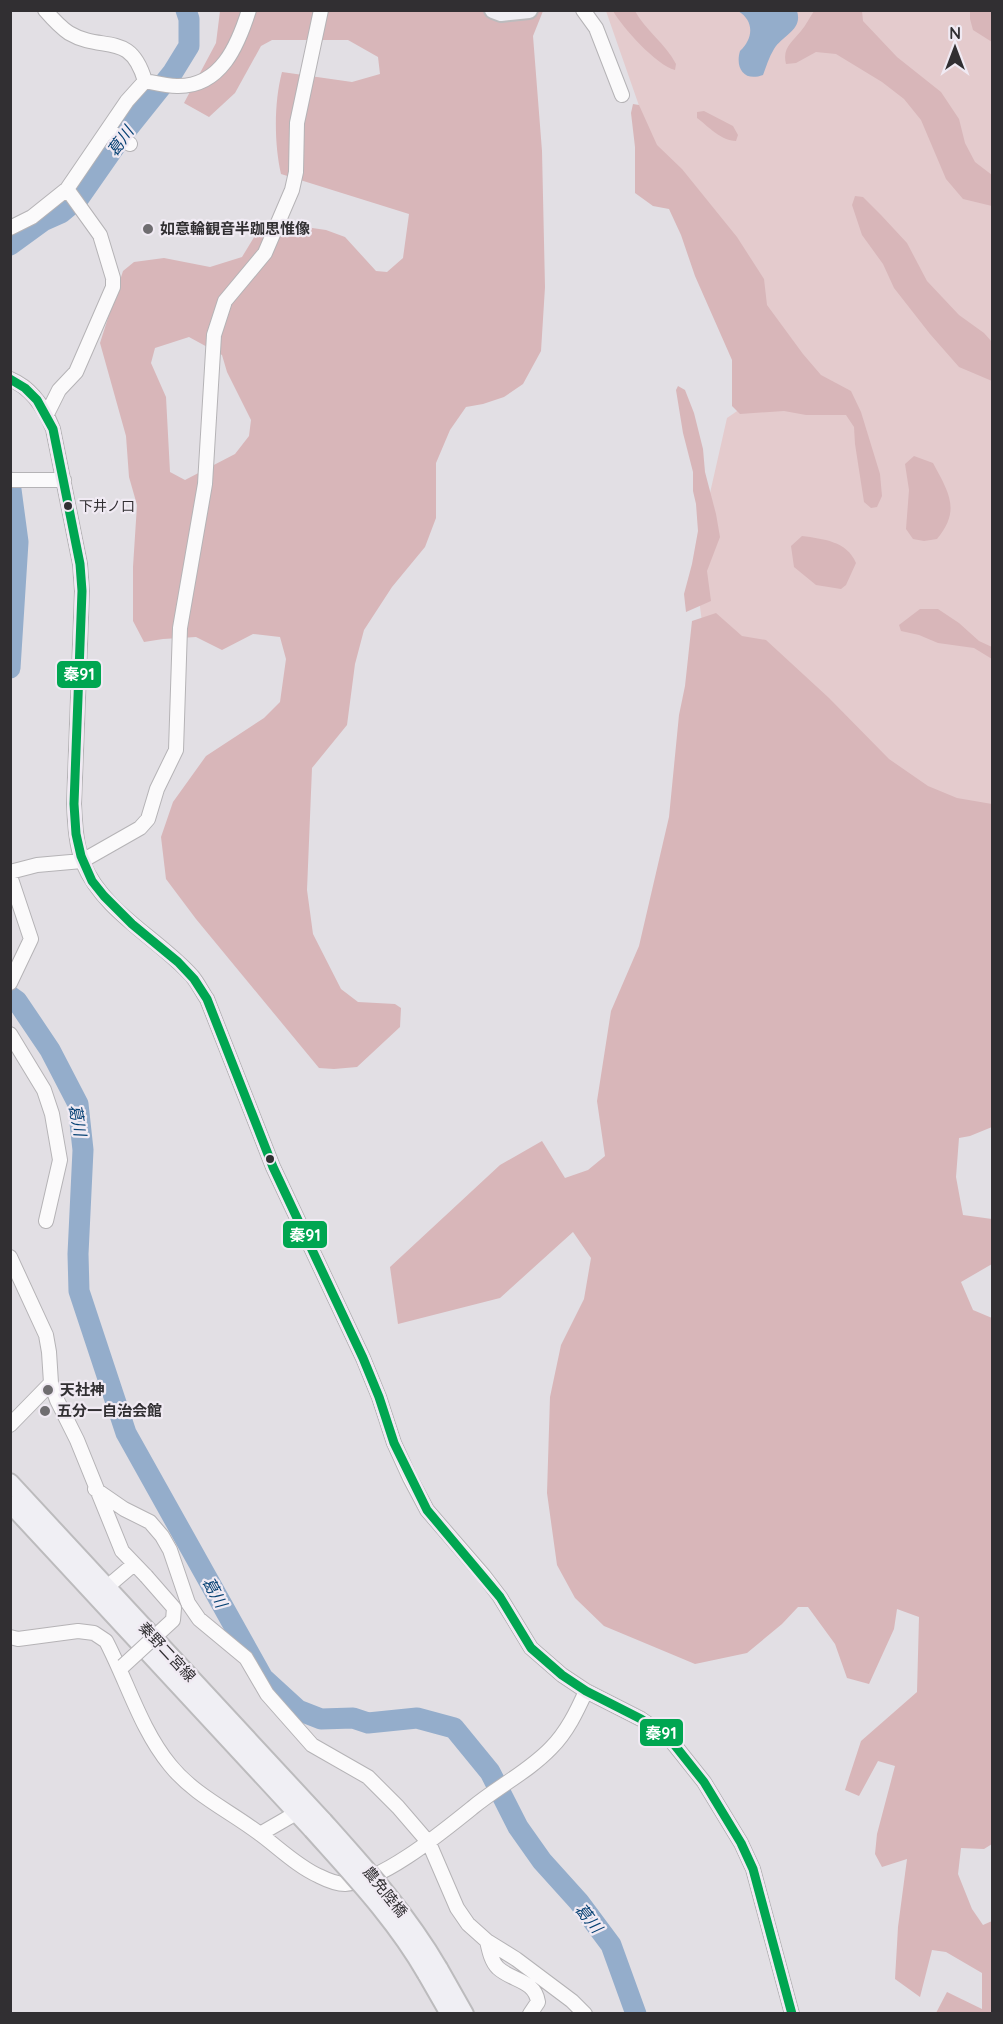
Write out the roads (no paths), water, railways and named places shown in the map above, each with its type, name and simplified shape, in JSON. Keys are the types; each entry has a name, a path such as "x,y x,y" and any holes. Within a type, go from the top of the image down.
{"main road":[{"path":"493,10 501,13 529,10"},
{"name":"秦野二宮線","path":"10,1482 107,1587 318,1826"},
{"name":"秦野二宮線","path":"10,1504 303,1809"},
{"name":"農免陸橋","path":"318,1826 402,1935 433,1971"},
{"path":"433,1971 449,2013"},
{"path":"433,1971 465,2013"}],"street":[{"path":"45,10 68,32 87,39 121,46 138,62 149,82"},
{"path":"10,228 32,217 68,191 127,101 149,82 189,85 208,78 219,69 238,44 249,10"},
{"path":"11,982 31,939 10,874 37,865 82,861 140,828 148,819 157,789 176,750 180,628 205,484 214,335 225,301 265,253 292,190 297,172 297,123 321,10"},
{"path":"583,10 596,28 622,95"},
{"path":"108,130 130,144"},
{"path":"47,414 59,390 76,372 113,287 113,278 100,235 68,191"},
{"path":"10,379 36,398 47,414 53,429 80,564 82,591 74,804 76,837 82,861 105,898 192,976 207,999 273,1167 363,1358 394,1443 427,1509 500,1597 531,1648 562,1675 586,1691 641,1719 669,1738 704,1782 741,1843 753,1869 792,2013"},
{"path":"16,480 64,480"},
{"path":"10,1034 44,1090 52,1114 59,1167 46,1221"},
{"path":"10,1257 46,1335 51,1383 122,1551 174,1608 173,1620 122,1667"},
{"path":"10,1425 51,1383"},
{"path":"95,1489 124,1509 150,1522 162,1536 170,1550 188,1603 199,1619 246,1658 267,1694 312,1745 368,1777 429,1843 457,1908 468,1924 487,1941 516,1959 573,2001 585,2013"},
{"path":"107,1587 134,1565"},
{"path":"10,1637 18,1639 78,1631 94,1633 106,1641 122,1667 149,1734 170,1766 195,1789 278,1849 318,1876 342,1884 366,1880 429,1843 550,1750 562,1736 586,1691"},
{"path":"260,1834 303,1809"},
{"path":"487,1941 492,1959 498,1968 532,1987 537,1994 538,2002 530,2013"}],"water":[{"path":"738,11 797,11 798,18 795,28 774,49 763,75 751,77 740,68 740,51 750,36 750,25 744,15"}],"waterway":[{"name":"葛川","path":"10,245 43,221 61,213 79,198 125,132 173,72 189,46 189,19 186,10"},
{"name":"葛川","path":"10,482 18,542 10,668"},
{"name":"葛川","path":"10,996 17,1001 50,1050 78,1104 83,1150 78,1254 79,1291 126,1433 263,1678 298,1710 321,1719 353,1718 368,1723 417,1718 454,1728 490,1772 518,1827 542,1861 579,1902 611,1945 636,2014"}],"place":[{"name":"如意輪観音半跏思惟像","path":"148,229"},
{"name":"下井ノ口","path":"68,506"},
{"name":"天社神","path":"48,1390"},
{"name":"五分一自治会館","path":"45,1411"}]}
